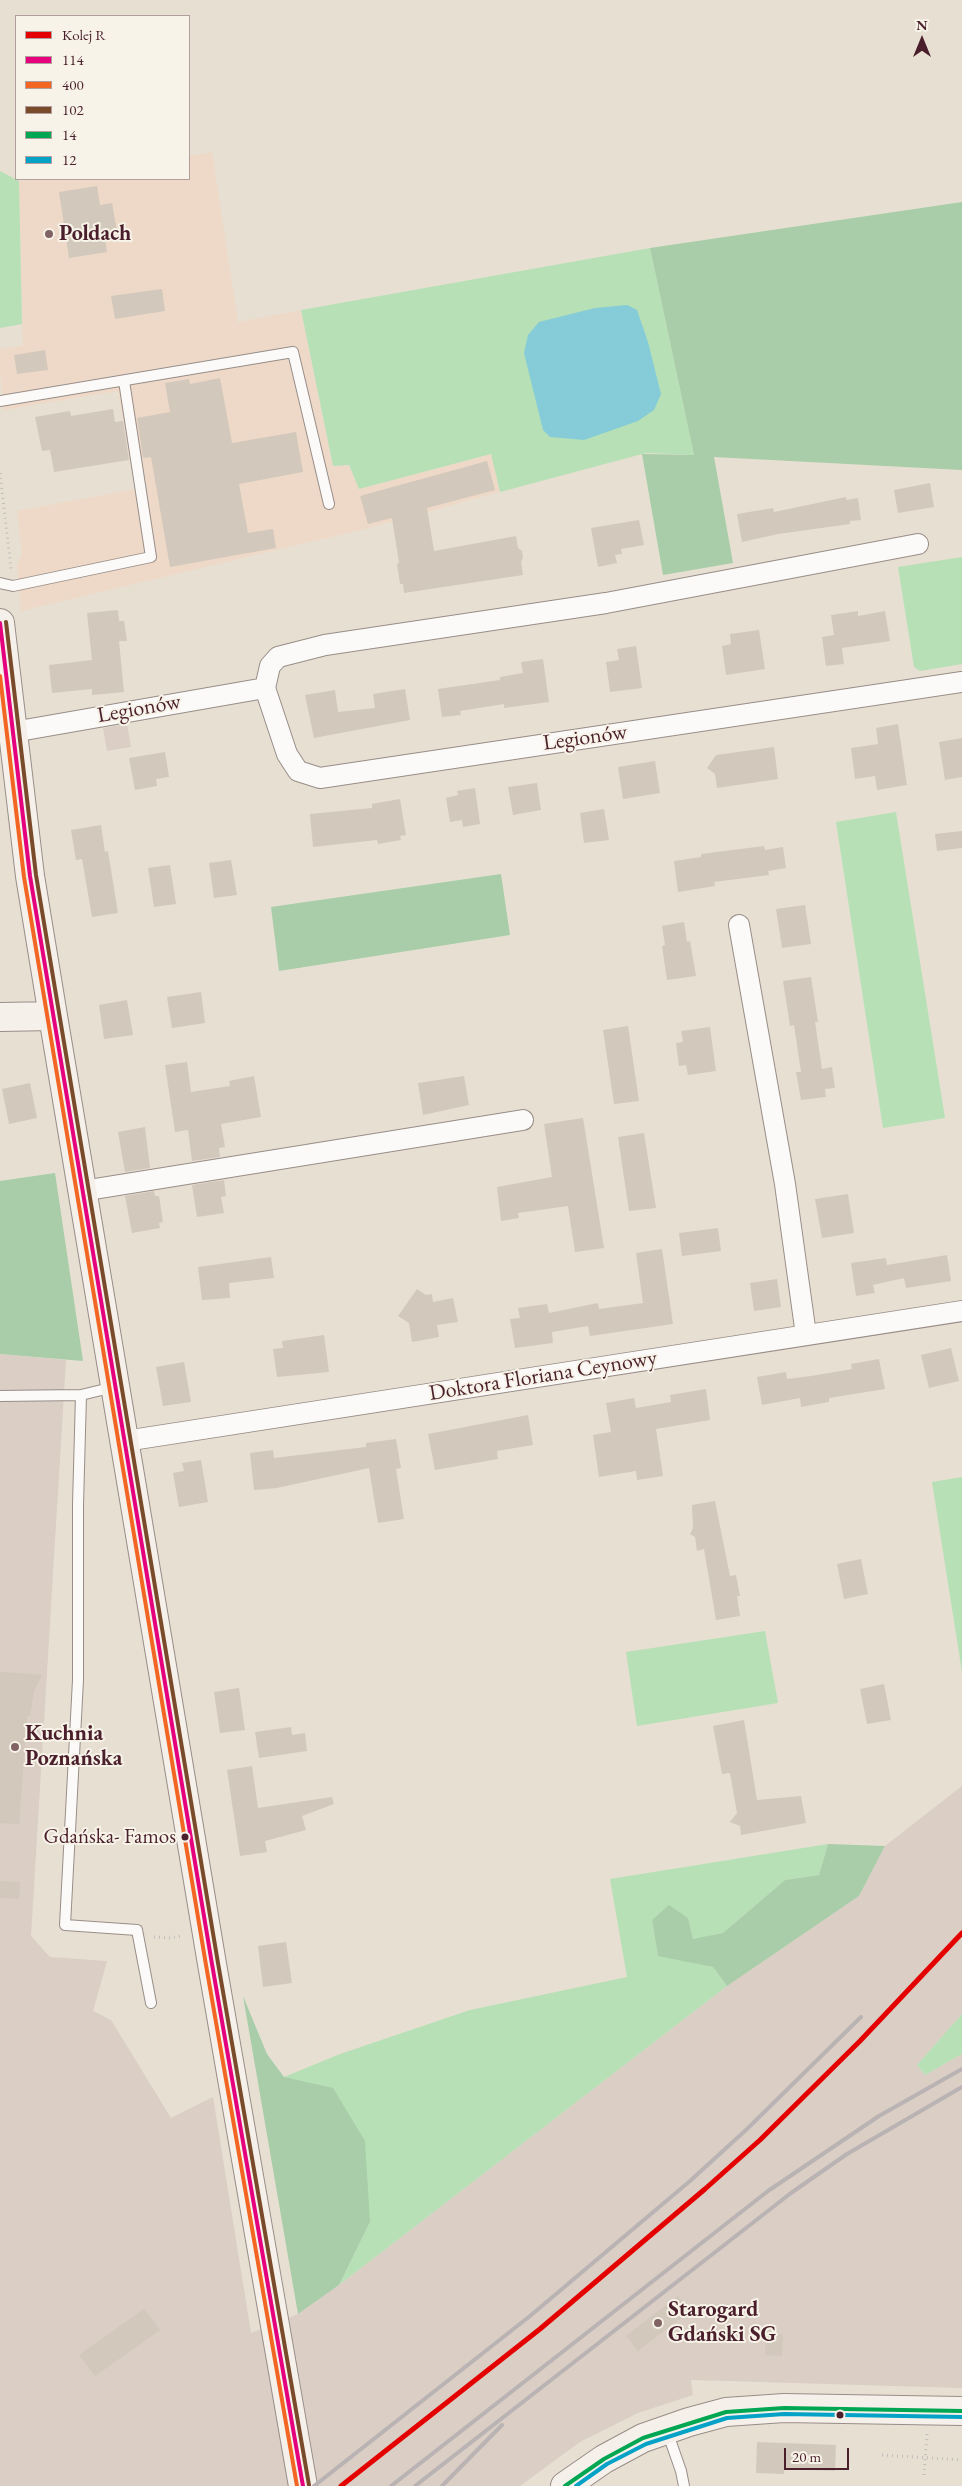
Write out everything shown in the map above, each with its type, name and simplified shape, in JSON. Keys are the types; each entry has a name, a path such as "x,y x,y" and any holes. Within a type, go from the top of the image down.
{"main road":[{"path":"0,623 30,876 115,1387 303,2486"},
{"path":"0,1017 53,1016"},
{"path":"565,2486 604,2459 642,2438 726,2412 760,2408 962,2411"}],"street":[{"path":"265,688 270,666 278,657 325,645 606,603 918,544"},
{"name":"Legionów","path":"13,732 265,688 287,754 298,771 320,778 962,682"},
{"path":"739,924 785,1184 806,1335"},
{"path":"82,1191 523,1120"},
{"name":"Doktora Floriana Ceynowy","path":"125,1442 962,1311"}],"lane":[{"path":"0,401 293,352 329,504"},
{"path":"0,583 13,586 151,557 124,381"},
{"path":"0,1396 81,1395 115,1387"},
{"path":"81,1395 78,1505 78,1680 65,1925 137,1930 151,2003"},
{"path":"667,2430 684,2486"}],"path":[{"path":"0,473 13,586"},
{"path":"924,2475 927,2426"},
{"path":"882,2455 962,2460"}],"shaded area":[{"path":"212,152 238,322 301,310 333,466 349,465 359,489 491,454 500,492 365,529 21,611 17,565 22,554 17,511 135,489 118,391 4,410 0,375 0,349 23,346 19,181 190,180 190,156"},
{"path":"127,724 131,747 107,751 103,728"},
{"path":"0,1354 66,1360 31,1936 50,1957 107,1961 93,2011 111,2020 171,2118 213,2097 251,2333 298,2314 339,2285 727,1986 859,1896 885,1846 962,1786 962,2014 917,2065 925,2075 962,2054 962,2388 691,2380 693,2395 638,2413 580,2442 520,2486 0,2486"}],"green space":[{"path":"0,171 19,181 22,324 0,328"},
{"path":"962,202 962,470 714,457 733,563 663,575 642,454 694,455 650,248"},
{"path":"650,248 694,455 646,453 500,492 491,454 359,489 349,465 333,466 301,310"},
{"path":"962,557 962,664 920,671 914,667 898,567"},
{"path":"896,812 945,1118 883,1128 836,822"},
{"path":"501,874 510,935 279,971 271,907"},
{"path":"55,1173 83,1361 0,1354 0,1181"},
{"path":"962,1477 962,1672 932,1482"},
{"path":"765,1631 778,1703 637,1726 626,1652"},
{"path":"828,1844 819,1875 785,1880 723,1933 693,1940 688,1918 669,1906 652,1920 658,1955 713,1967 727,1986 339,2285 370,2222 284,2077 340,2054 470,2010 627,1977 610,1879"},
{"path":"828,1844 885,1846 859,1896 727,1986 713,1967 658,1956 652,1920 669,1905 688,1918 693,1939 723,1933 785,1880 819,1875"},
{"path":"243,1996 267,2054 284,2077 333,2088 365,2141 370,2222 339,2285 298,2314"},
{"path":"962,2014 962,2054 925,2075 917,2065"}],"water":[{"path":"627,305 637,310 648,342 661,394 654,410 638,421 584,440 550,437 543,430 524,353 528,335 539,322 595,308"}],"building":[{"path":"97,186 100,205 112,203 117,231 104,234 107,252 69,258 59,192"},
{"path":"162,289 165,311 115,319 111,296"},
{"path":"45,350 48,370 17,374 14,355"},
{"path":"220,378 232,443 296,432 303,472 239,484 248,533 273,529 276,548 170,567 151,457 143,458 137,418 170,412 165,383 189,379 190,384"},
{"path":"113,409 115,422 123,421 129,460 54,472 50,450 42,451 35,417 70,411 71,416"},
{"path":"487,461 495,490 427,508 434,551 516,536 518,548 522,551 523,575 404,593 403,584 400,584 397,564 399,563 392,518 368,524 360,496"},
{"path":"930,483 934,507 898,513 894,490"},
{"path":"846,497 846,500 858,498 861,520 850,521 850,524 778,534 742,542 737,514 773,508 774,512"},
{"path":"639,520 644,545 621,549 622,554 615,555 617,563 598,567 591,528"},
{"path":"118,610 119,621 124,621 127,641 119,641 124,692 92,695 92,689 52,693 49,665 92,660 87,613"},
{"path":"858,611 858,616 885,611 890,641 842,648 844,664 826,666 822,637 834,635 831,615"},
{"path":"759,630 765,669 726,675 722,646 731,644 730,634"},
{"path":"636,646 642,688 610,692 606,662 619,660 617,649"},
{"path":"543,659 549,702 504,708 504,704 460,711 461,715 442,717 438,689 500,680 500,677 523,673 521,662"},
{"path":"405,689 410,720 314,738 305,695 335,690 338,712 375,708 373,694"},
{"path":"898,724 907,785 877,790 875,776 855,779 851,748 878,744 876,728"},
{"path":"962,738 962,777 945,780 939,742"},
{"path":"774,747 778,779 717,788 715,774 707,768 716,755"},
{"path":"165,752 169,777 156,779 157,786 135,790 129,758"},
{"path":"655,761 660,793 623,799 618,767"},
{"path":"537,783 541,810 513,815 508,787"},
{"path":"475,788 480,824 463,827 462,820 450,822 446,798 458,795 457,791"},
{"path":"400,799 406,835 400,836 401,840 378,844 377,840 313,847 310,814 372,808 372,804"},
{"path":"604,809 609,840 584,843 580,813"},
{"path":"101,825 105,852 108,851 118,913 92,917 82,859 76,860 71,830"},
{"path":"962,831 962,848 937,851 935,834"},
{"path":"764,846 765,850 783,847 786,868 768,871 769,875 714,882 715,886 678,892 674,861 701,857 701,854"},
{"path":"231,860 237,895 214,898 209,863"},
{"path":"170,865 176,904 154,907 148,868"},
{"path":"805,905 811,944 782,948 776,909"},
{"path":"684,922 687,942 690,941 696,976 667,980 662,946 665,945 662,926"},
{"path":"811,977 818,1022 815,1022 822,1069 832,1067 835,1088 825,1089 826,1097 801,1100 796,1072 801,1072 794,1025 790,1026 783,981"},
{"path":"201,992 205,1023 172,1028 167,997"},
{"path":"127,1000 133,1035 104,1039 99,1005"},
{"path":"628,1026 639,1101 614,1104 603,1030"},
{"path":"710,1027 716,1071 688,1075 686,1065 679,1066 676,1043 683,1042 681,1031"},
{"path":"187,1062 191,1092 230,1086 229,1081 254,1076 261,1117 221,1124 225,1147 219,1148 220,1157 192,1161 188,1130 175,1132 165,1065"},
{"path":"464,1076 469,1105 423,1115 418,1083"},
{"path":"30,1083 37,1118 9,1124 2,1089"},
{"path":"583,1118 604,1248 575,1252 568,1206 518,1213 519,1218 501,1221 497,1187 552,1177 544,1124"},
{"path":"145,1127 150,1168 125,1172 118,1132"},
{"path":"644,1133 656,1208 629,1211 618,1137"},
{"path":"224,1180 226,1196 221,1197 224,1213 197,1217 192,1185"},
{"path":"154,1191 155,1196 159,1196 163,1222 159,1223 160,1228 132,1233 125,1196"},
{"path":"848,1194 854,1233 822,1238 815,1199"},
{"path":"718,1228 721,1251 682,1256 679,1233"},
{"path":"662,1249 673,1324 590,1336 588,1326 552,1332 553,1343 515,1348 510,1319 520,1318 518,1308 547,1304 549,1313 598,1303 599,1309 643,1303 636,1253"},
{"path":"947,1255 951,1281 906,1288 904,1278 873,1285 875,1293 856,1296 851,1263 886,1258 887,1265"},
{"path":"271,1257 274,1278 229,1283 230,1298 202,1300 198,1267"},
{"path":"777,1279 781,1307 754,1311 750,1283"},
{"path":"417,1289 426,1295 432,1294 433,1302 453,1298 458,1322 437,1325 439,1337 412,1342 409,1323 398,1316"},
{"path":"324,1335 329,1372 277,1377 273,1349 283,1348 282,1341"},
{"path":"951,1348 959,1381 929,1388 921,1355"},
{"path":"879,1359 885,1389 829,1398 829,1402 801,1407 800,1398 762,1405 757,1377 786,1372 787,1379 811,1376 852,1369 851,1364"},
{"path":"184,1362 191,1402 163,1406 156,1367"},
{"path":"706,1389 710,1420 656,1429 663,1476 637,1480 636,1471 599,1477 593,1435 611,1432 606,1403 634,1398 636,1408 671,1402 670,1395"},
{"path":"528,1415 533,1445 497,1451 498,1459 435,1470 428,1434"},
{"path":"396,1439 401,1468 396,1469 404,1519 378,1523 369,1468 277,1488 254,1490 250,1453 273,1450 274,1458 366,1447 366,1443"},
{"path":"201,1460 208,1502 179,1507 173,1473 184,1471 182,1463"},
{"path":"715,1501 730,1576 736,1575 740,1596 737,1596 740,1616 716,1620 704,1549 697,1551 695,1537 690,1534 693,1528 692,1505"},
{"path":"861,1559 868,1594 844,1599 837,1564"},
{"path":"0,1672 42,1675 34,1691 30,1716 27,1716 19,1824 0,1823"},
{"path":"884,1684 891,1720 867,1724 860,1689"},
{"path":"239,1688 245,1730 220,1733 214,1692"},
{"path":"744,1720 757,1800 801,1796 806,1823 741,1835 740,1826 730,1822 737,1813 730,1773 722,1774 713,1726"},
{"path":"291,1727 292,1735 305,1733 307,1751 259,1758 255,1732"},
{"path":"252,1766 258,1808 332,1797 334,1804 302,1816 306,1830 265,1841 267,1852 240,1856 227,1770"},
{"path":"0,1881 20,1882 19,1899 0,1898"},
{"path":"286,1942 292,1983 263,1987 258,1946"},
{"name":"Starogard Gdański SG","path":"678,2296 690,2311 638,2351 626,2336"},
{"path":"144,2309 160,2330 95,2376 79,2355"},
{"path":"766,2333 783,2334 782,2356 765,2355"},
{"path":"757,2442 836,2445 835,2471 784,2469 784,2474 756,2473"}],"railway":[{"path":"314,2486 530,2316 690,2181 747,2129 861,2017"},
{"path":"391,2486 768,2191 879,2116 962,2069"},
{"path":"415,2486 791,2193 847,2154 962,2087"},
{"path":"442,2486 502,2425"}],"rail line":[{"name":"R","path":"341,2486 540,2329 705,2189 760,2140 860,2041 962,1933"}],"transit line":[{"name":"102","path":"6,622 36,875 218,1963 309,2485"},
{"name":"114","path":"0,623 30,876 212,1964 303,2486"},
{"name":"400","path":"0,676 24,877 206,1965 297,2486"},
{"name":"14","path":"565,2486 604,2459 643,2438 726,2412 784,2408 962,2411"},
{"name":"12","path":"576,2486 607,2464 646,2444 727,2418 784,2414 962,2417"}],"place":[{"name":"Poldach","path":"49,234"},
{"name":"Kuchnia Poznańska","path":"15,1747"},
{"name":"Gdańska- Famos","path":"185,1837"},
{"name":"Starogard Gdański SG","path":"658,2323"}]}
